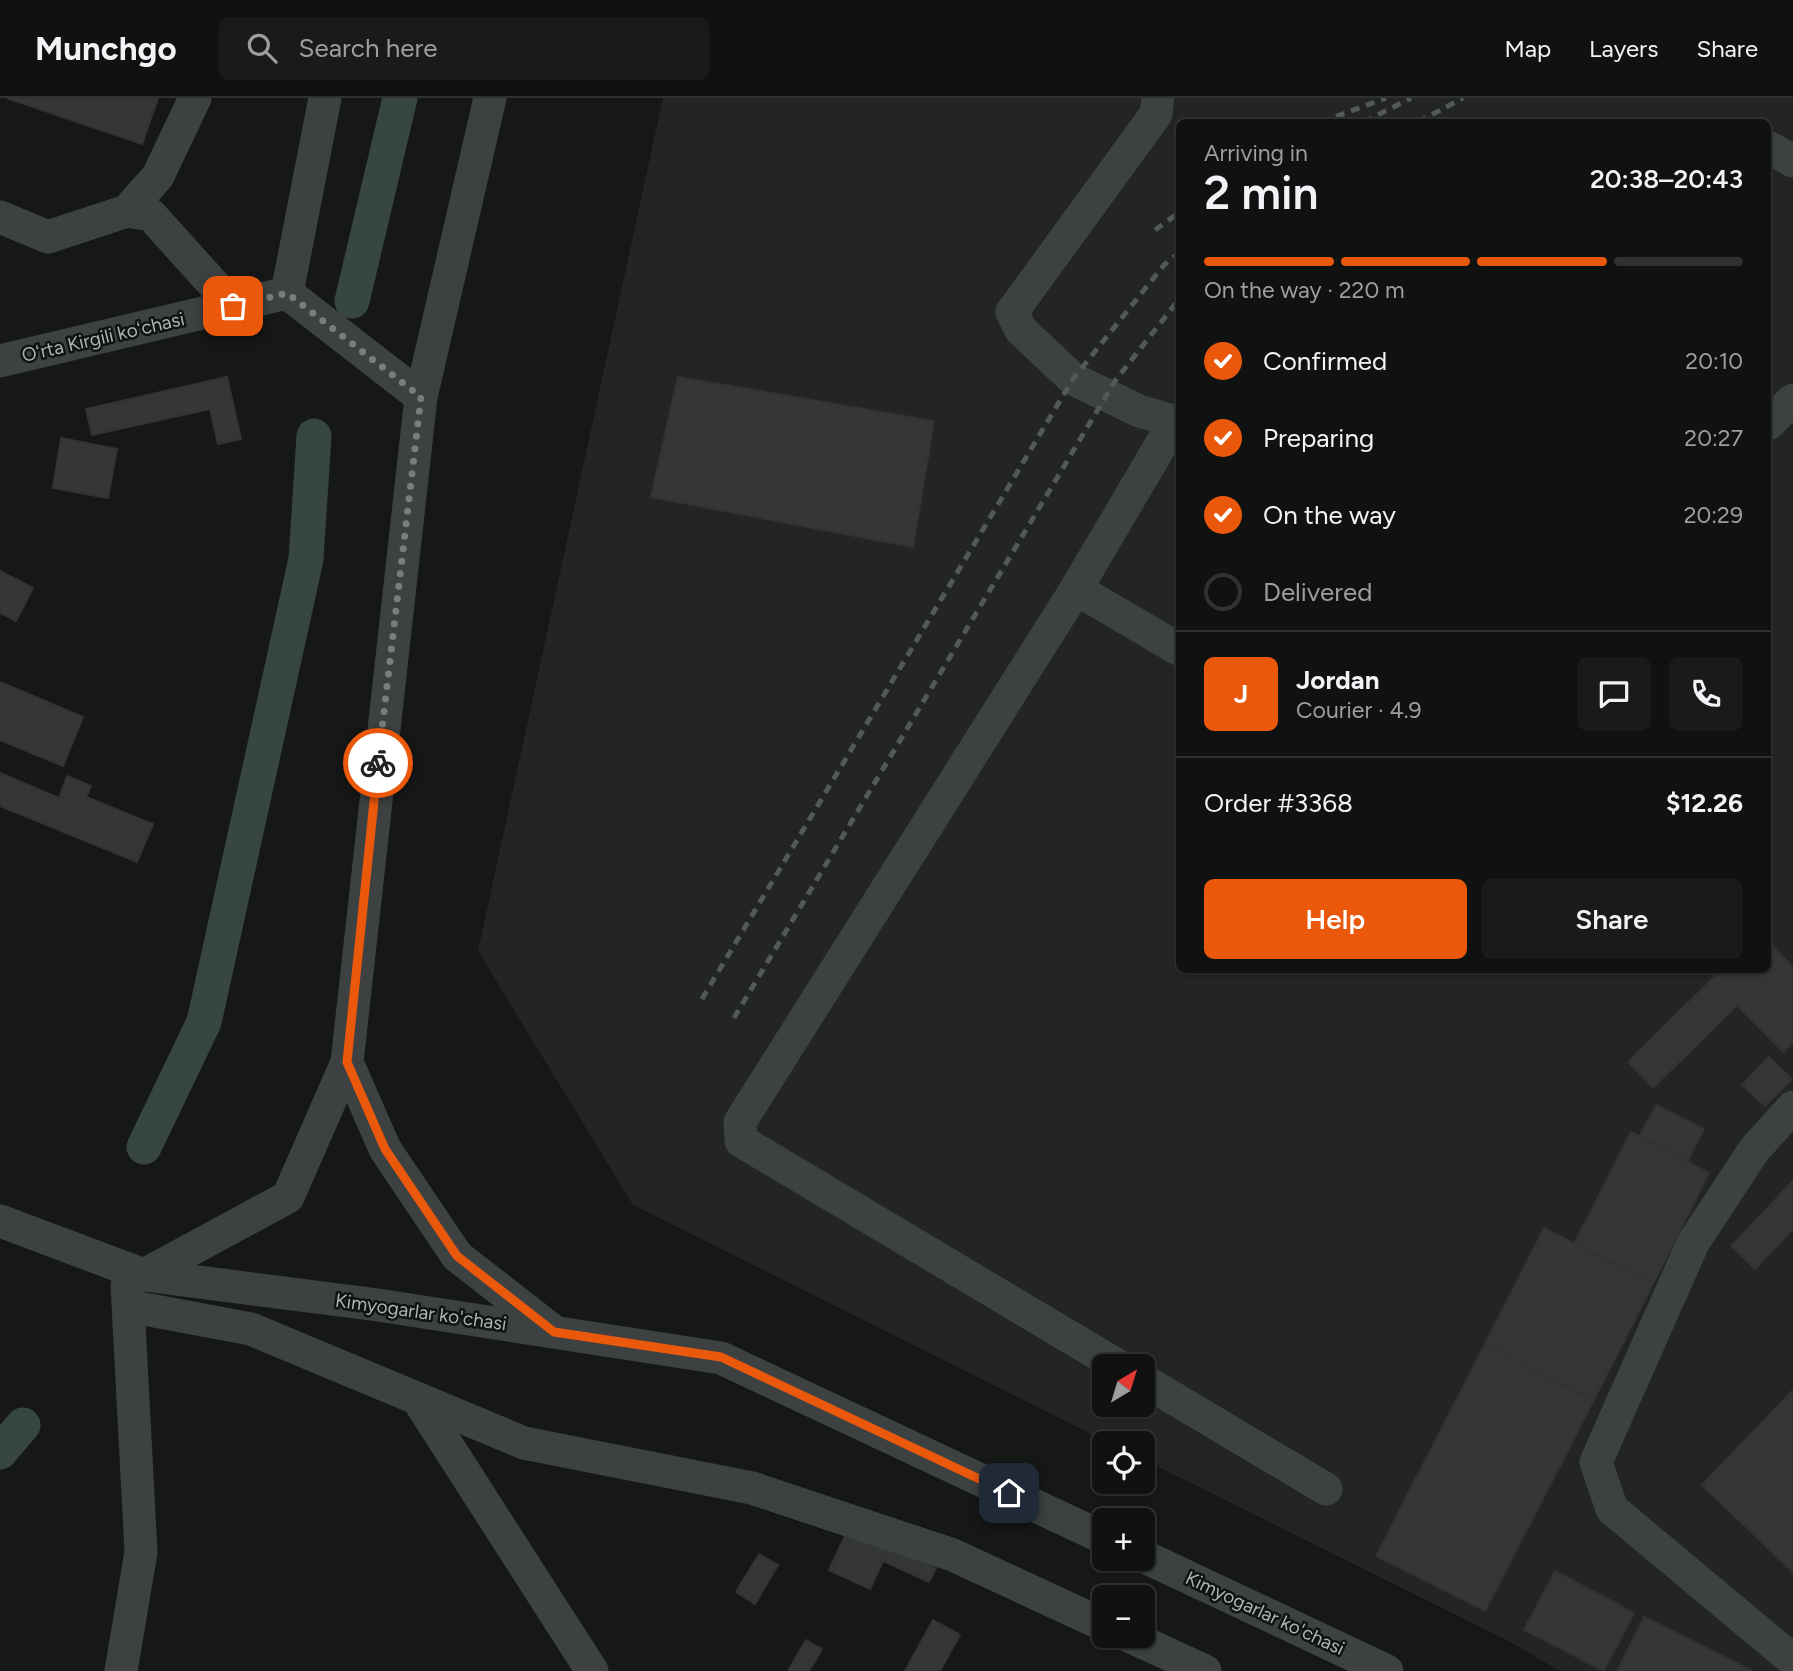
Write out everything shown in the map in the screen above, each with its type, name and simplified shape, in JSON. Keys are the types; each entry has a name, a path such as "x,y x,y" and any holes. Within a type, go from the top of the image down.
{"street":[{"path":"127,211 158,176 195,98"},
{"path":"325,98 287,293 421,397"},
{"path":"121,1671 141,1552 128,1306 135,1272 288,1198 347,1062 421,397 490,98"},
{"path":"1158,98 1156,114 1012,312 1021,330 1073,379 1139,411 1176,422"},
{"path":"1771,149 1793,160"},
{"path":"0,217 48,237 127,211 151,215 233,306"},
{"name":"Oʻrta Kirgili koʻchasi","path":"0,361 287,293"},
{"path":"1771,421 1793,400"},
{"path":"1098,1354 741,1141 740,1122 1076,589 1176,424"},
{"path":"1076,589 1176,648"},
{"path":"347,1062 385,1149 457,1256 554,1332"},
{"path":"1793,1107 1754,1150 1693,1243 1596,1462 1612,1509 1793,1660"},
{"name":"Kimyogarlar ko'chasi","path":"0,1222 135,1272 378,1305 721,1357 1092,1532"},
{"path":"128,1306 251,1329 524,1443 752,1488 953,1555 1092,1619"},
{"path":"1155,1387 1326,1489"},
{"path":"417,1398 592,1671"},
{"name":"Kimyogarlar ko'chasi","path":"1155,1562 1387,1671"},
{"path":"1155,1648 1205,1671"}],"shaded area":[{"path":"663,98 1793,98 1793,1671 1560,1671 1512,1643 1155,1465 1155,1431 1092,1431 1092,1434 633,1205 478,951"}],"building":[{"path":"7,98 158,98 142,144"},
{"path":"227,377 241,439 218,444 210,409 92,435 86,409"},
{"path":"678,377 934,421 913,547 651,497"},
{"path":"61,438 117,449 108,498 53,488"},
{"path":"0,571 33,588 16,621 0,613"},
{"path":"0,682 83,717 63,766 0,740"},
{"path":"0,773 59,798 67,776 91,786 86,797 153,824 137,862 0,806"},
{"path":"1771,944 1793,967 1793,1042 1783,1052 1737,1005 1653,1088 1628,1062 1718,973 1771,973"},
{"path":"1769,1057 1792,1079 1765,1106 1742,1085"},
{"path":"1656,1105 1704,1129 1687,1162 1639,1137"},
{"path":"1631,1132 1709,1173 1653,1284 1574,1244"},
{"path":"1793,1181 1793,1229 1755,1269 1731,1246"},
{"path":"1544,1228 1653,1284 1594,1400 1485,1344"},
{"path":"1485,1344 1594,1400 1485,1611 1376,1556"},
{"path":"1793,1390 1793,1572 1702,1485"},
{"path":"849,1527 890,1546 870,1589 829,1570"},
{"path":"890,1546 936,1568 929,1582 883,1561"},
{"path":"759,1554 778,1565 755,1604 736,1592"},
{"path":"1555,1571 1634,1613 1604,1671 1524,1630"},
{"path":"1644,1617 1752,1671 1617,1671"},
{"path":"933,1620 960,1635 940,1671 905,1671"},
{"path":"806,1640 822,1649 809,1671 788,1671"}],"waterway":[{"path":"352,301 400,98"},
{"path":"144,1147 204,1022 306,559 314,436"},
{"path":"0,1452 23,1425"}],"railway":[{"path":"1329,119 1386,98"},
{"path":"1370,119 1411,98"},
{"path":"1424,119 1463,98"},
{"path":"1155,230 1176,215"},
{"path":"702,999 1073,379 1164,265 1176,255"},
{"path":"734,1018 1115,381 1176,303"}],"way so far":[{"path":"233,306 287,293 421,397 378,763"}],"route":[{"path":"378,763 347,1062 385,1149 457,1256 554,1332 721,1357 1009,1493"}]}
